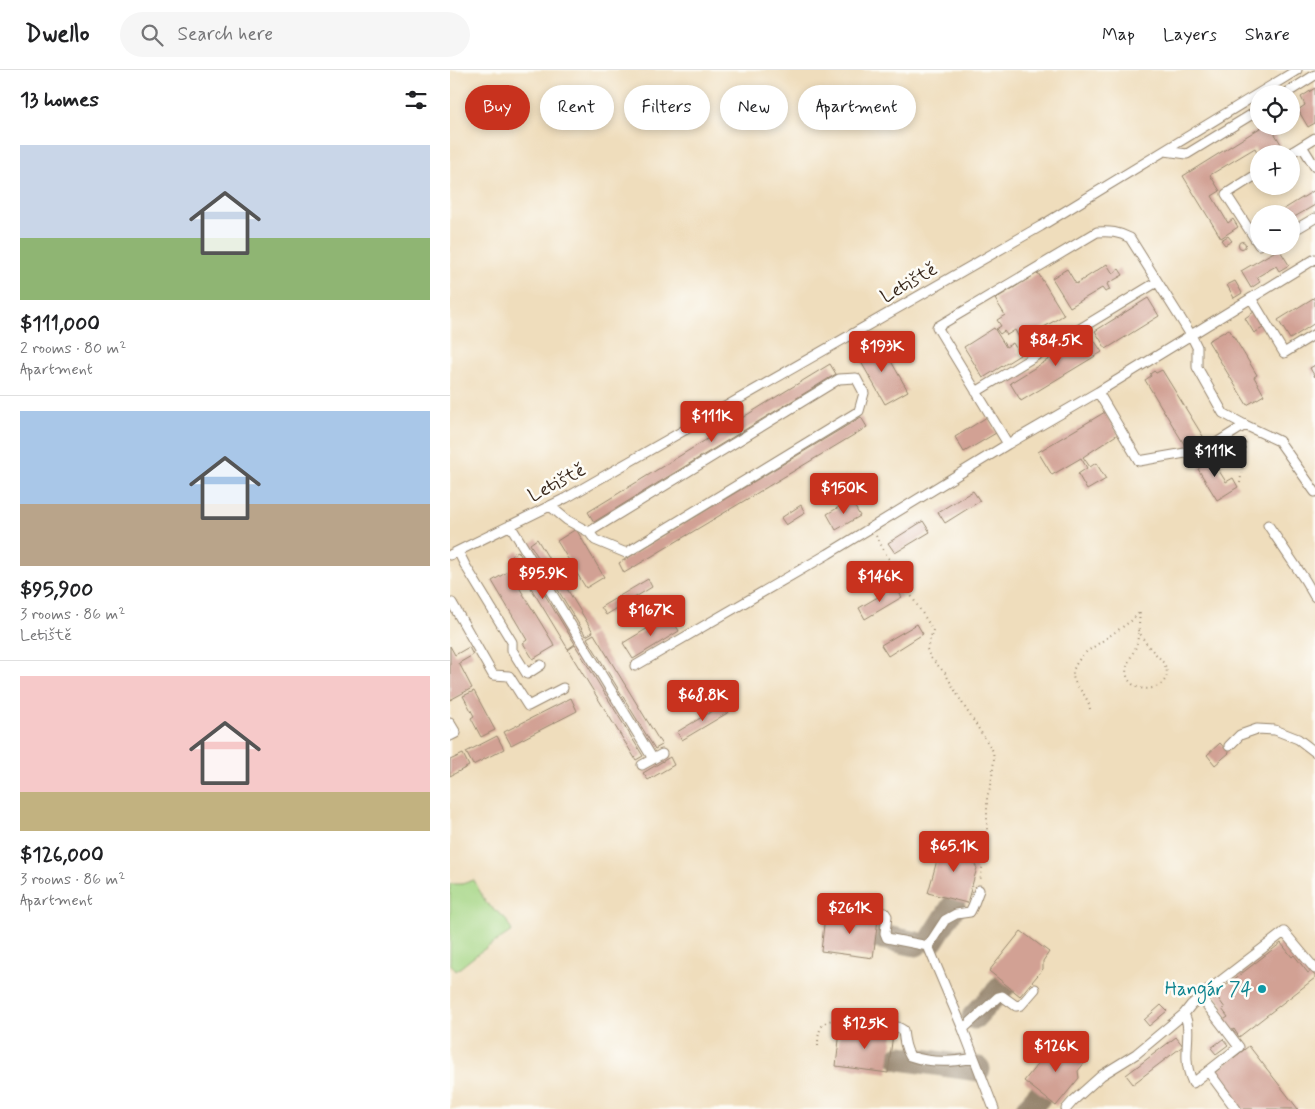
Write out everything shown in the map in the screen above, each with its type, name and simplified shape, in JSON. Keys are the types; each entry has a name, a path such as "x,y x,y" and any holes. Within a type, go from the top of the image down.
{"street":[{"name":"Letiště","path":"454,553 583,488 1042,226 1297,70"},
{"path":"1299,85 1315,75"},
{"path":"1165,151 1187,154 1250,116"},
{"path":"1315,138 1302,146 1315,167"},
{"path":"1250,179 1226,194 1250,232"},
{"path":"1300,227 1315,218"},
{"path":"1008,444 936,327 1097,232 1110,231 1121,233 1130,238 1197,347 1197,367 1223,413 1242,427 1279,442 1315,492"},
{"path":"635,666 828,554 1315,259"},
{"path":"976,392 1157,282"},
{"path":"1251,298 1284,353 1315,334"},
{"path":"550,506 567,520 589,532 595,540 626,553 859,411 864,393 856,378 839,379 589,532"},
{"path":"1098,392 1139,461 1191,452 1214,445 1242,427"},
{"path":"510,525 653,759"},
{"path":"1268,525 1315,597"},
{"path":"454,553 465,565 512,642 512,650 527,674 541,665"},
{"path":"450,604 452,603 493,675 509,676 528,706 563,688"},
{"path":"450,723 456,733 450,736"},
{"path":"1229,746 1240,735 1257,729 1275,730 1298,739 1315,752"},
{"path":"642,765 662,754"},
{"path":"928,946 945,920 956,914 970,912 979,890"},
{"path":"864,910 885,913 888,916 885,933 887,938 928,946"},
{"path":"1066,1109 1102,1075 1136,1054 1184,1014 1200,996 1284,932 1315,968"},
{"path":"928,946 994,1109"},
{"path":"963,1029 998,997 1002,996 1016,1006 1021,1005 1035,989"},
{"path":"1184,1014 1187,1024 1188,1072 1193,1082 1239,1047 1200,996"},
{"path":"879,1025 893,1026 904,1030 905,1045 908,1052 910,1056 918,1059 940,1061 974,1058"},
{"path":"1208,1071 1236,1109"}],"path":[{"path":"1240,483 1246,441 1242,427"},
{"path":"871,528 933,630 927,649 930,657 945,673 993,751 994,760 991,785 987,797 987,836 979,890"},
{"path":"1090,709 1087,698 1074,681 1075,667 1080,658 1094,645 1131,621 1140,612 1138,630 1137,644 1126,670 1126,675 1136,687 1151,688 1160,685 1163,681 1166,676 1166,667 1138,630"},
{"path":"818,1046 820,1029 827,1020 847,1020 879,1025"}],"green space":[{"path":"474,880 486,903 505,918 512,931 480,952 456,971 450,963 450,884 462,884"}],"building":[{"path":"1315,88 1315,123 1308,127 1300,113 1300,109 1305,105 1301,97"},
{"path":"1250,134 1276,135 1281,144 1250,145 1250,151 1210,175 1220,191 1212,196 1228,223 1233,219 1238,227 1221,238 1183,176"},
{"path":"1315,190 1315,205 1300,214 1300,205 1291,205"},
{"path":"1228,236 1232,241 1225,245 1221,240"},
{"path":"1242,242 1245,245 1242,248 1239,245"},
{"path":"1269,255 1283,255 1289,265 1279,271 1276,266 1257,277 1260,282 1251,288 1241,271"},
{"path":"1107,264 1113,274 1119,269 1123,275 1107,284 1110,290 1105,292 1102,288 1070,307 1052,278 1067,269 1076,284"},
{"path":"1038,273 1064,315 1021,341 1015,330 1007,335 1004,331 1000,334 996,329 1001,326 997,320 1005,315 995,299"},
{"path":"1235,281 1242,293 1234,298 1227,285"},
{"path":"1315,297 1315,323 1290,339 1278,320"},
{"path":"1148,298 1159,316 1106,349 1095,331"},
{"path":"1254,312 1263,328 1254,333 1245,318"},
{"path":"994,328 1006,347 1013,343 1020,355 983,378 964,347"},
{"path":"1229,329 1257,375 1254,377 1264,395 1247,405 1208,341"},
{"path":"1090,334 1102,352 1021,401 1010,383"},
{"path":"880,342 908,391 885,404 857,355"},
{"path":"830,364 836,374 594,522 588,512"},
{"path":"1315,365 1315,377 1310,368"},
{"path":"1162,370 1204,438 1187,449 1145,380 1154,371 1156,373"},
{"path":"1105,412 1118,434 1083,457 1090,467 1096,463 1106,479 1087,490 1078,474 1087,468 1081,458 1052,475 1038,452"},
{"path":"861,417 867,427 624,573 619,563"},
{"path":"987,417 996,433 964,452 955,437"},
{"path":"1208,453 1226,482 1233,478 1238,487 1217,500 1198,469 1201,467 1197,459"},
{"path":"973,491 980,501 945,523 938,512"},
{"path":"851,500 860,516 836,530 827,514"},
{"path":"801,505 805,513 786,525 781,518"},
{"path":"923,521 930,532 895,553 888,543"},
{"path":"576,529 604,577 586,588 557,541"},
{"path":"537,539 593,632 586,636 530,544"},
{"path":"518,551 575,644 568,649 511,555"},
{"path":"509,571 555,646 533,659 523,643 527,640 492,581"},
{"path":"648,579 652,587 606,615 601,607"},
{"path":"895,587 902,597 865,619 859,608"},
{"path":"670,615 679,631 633,659 623,643"},
{"path":"917,624 923,634 888,656 881,645"},
{"path":"594,634 662,745 655,749 587,638"},
{"path":"575,645 643,756 636,760 568,650"},
{"path":"450,646 455,655 469,647 473,655 459,663 472,688 450,700"},
{"path":"474,691 495,730 481,737 471,718 474,716 463,696"},
{"path":"571,698 577,711 511,745 504,732"},
{"path":"724,704 729,712 682,740 677,732"},
{"path":"497,736 504,749 473,765 466,752"},
{"path":"1220,743 1229,753 1215,765 1207,755"},
{"path":"463,754 469,766 450,776 450,760"},
{"path":"670,757 674,765 648,780 643,773"},
{"path":"942,842 975,851 973,862 977,868 967,903 928,893"},
{"path":"843,913 878,919 873,958 821,951 825,916 837,917"},
{"path":"1021,931 1049,952 1043,961 1043,969 1020,996 989,971"},
{"name":"Hangár 74","path":"1281,943 1292,957 1294,955 1308,973 1311,971 1315,978 1239,1037 1234,1029 1230,1032 1222,1021 1228,1017 1222,1009 1225,1008 1215,994"},
{"path":"1161,1005 1167,1011 1149,1026 1144,1020"},
{"path":"858,1028 893,1034 888,1073 836,1066 840,1031 851,1033"},
{"path":"1176,1037 1183,1046 1133,1084 1126,1075"},
{"path":"1223,1039 1228,1045 1216,1054 1211,1048"},
{"path":"1057,1040 1085,1062 1078,1071 1079,1078 1056,1106 1024,1081"},
{"path":"1249,1046 1298,1109 1242,1109 1214,1073"}],"taxiway":[{"path":"932,940 953,907"},
{"path":"877,936 916,944"},
{"path":"974,1017 1004,985"},
{"path":"900,1058 978,1069"},
{"path":"1028,1109 1040,1095"}],"place":[{"name":"Hangár 74","path":"1262,989"}]}
